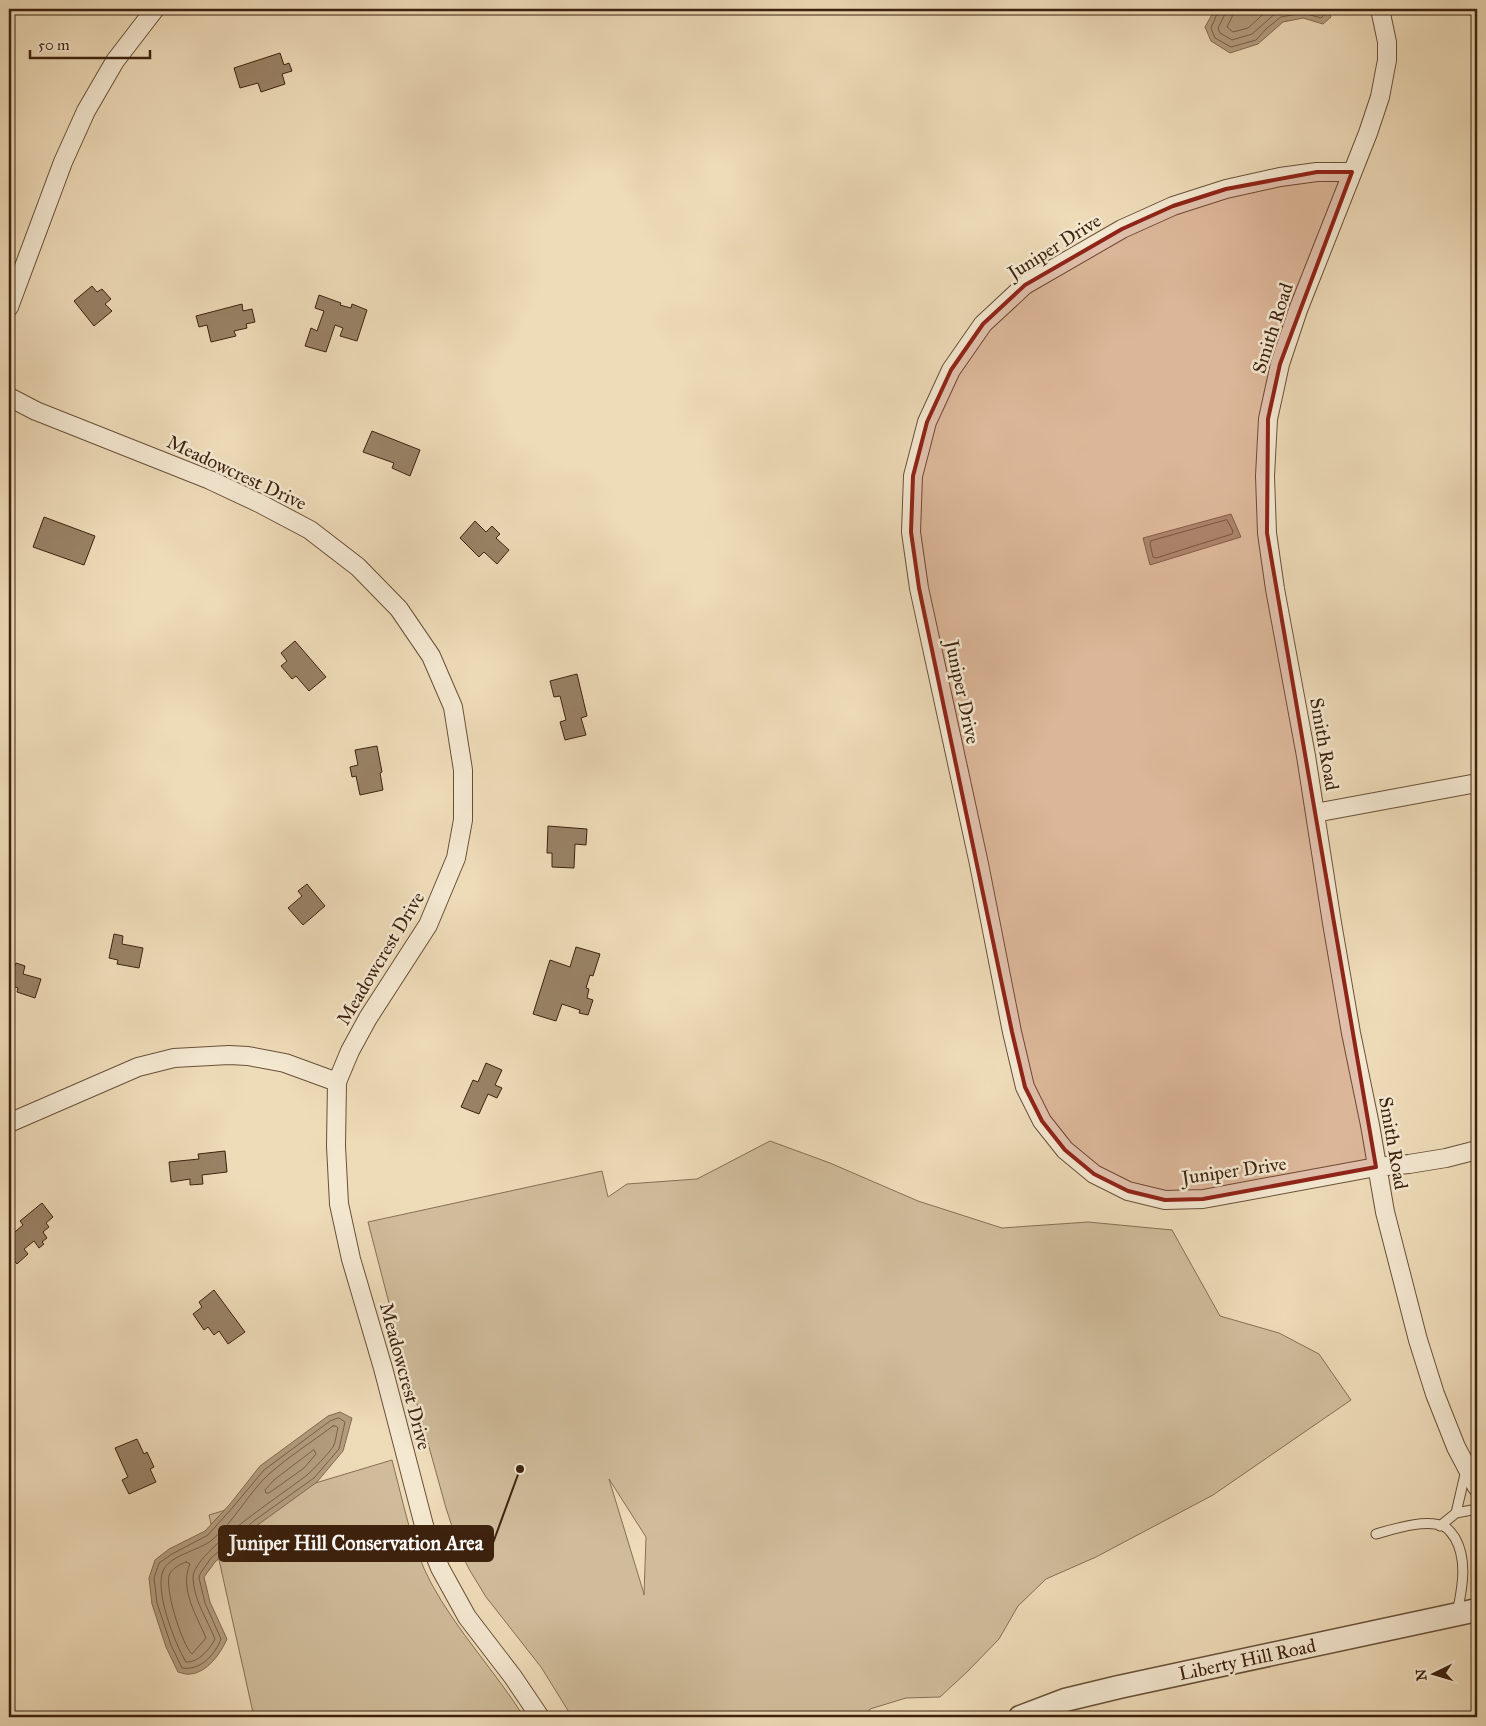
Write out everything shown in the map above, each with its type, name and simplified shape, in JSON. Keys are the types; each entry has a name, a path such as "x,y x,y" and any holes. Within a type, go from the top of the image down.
{"street":[{"path":"9,307 63,162 86,111 115,61 155,9"},
{"name":"Smith Road","path":"1380,9 1387,42 1384,79 1380,98 1368,134 1298,310 1283,355 1268,419 1265,476 1267,533 1275,589 1306,756 1332,923 1370,1124 1384,1212 1418,1340 1435,1394 1456,1447 1477,1487"},
{"name":"Juniper Drive","path":"1352,172 1317,172 1280,176 1226,189 1174,206 1122,229 1026,286 983,324 951,370 927,422 913,476 911,532 919,588 1025,1087 1042,1120 1065,1150 1094,1174 1128,1190 1165,1200 1203,1199 1376,1167 1446,1158 1477,1150"},
{"name":"Meadowcrest Drive","path":"9,397 36,411 210,480 259,502 310,530 358,567 400,609 431,656 453,707 462,760 463,820 456,858 428,925 368,1018 350,1051 337,1082 336,1146 339,1204 351,1259 385,1377 426,1533 440,1568 467,1617 513,1677 540,1717"},
{"path":"1315,813 1477,784"},
{"path":"9,1123 138,1067 174,1058 229,1055 248,1056 284,1063 337,1082"},
{"name":"Liberty Hill Road","path":"1020,1717 1065,1700 1119,1687 1467,1612"}],"lane":[{"path":"1456,1514 1467,1467"},
{"path":"1440,1526 1456,1514 1477,1509"},
{"path":"1376,1534 1425,1524 1446,1527 1452,1533 1461,1553 1462,1589 1467,1612"}],"highlighted area":[{"path":"1317,172 1352,172 1280,364 1268,419 1267,533 1376,1167 1203,1199 1165,1200 1128,1191 1094,1174 1065,1150 1042,1121 1025,1087 1012,1032 919,588 911,532 913,476 927,422 951,370 983,324 1025,285 1122,229 1173,206 1226,189"}],"shaded area":[{"path":"770,1141 830,1163 918,1201 1002,1228 1088,1222 1172,1230 1220,1316 1279,1333 1319,1354 1351,1400 1213,1495 1096,1557 1046,1579 1018,1606 999,1639 940,1697 906,1698 870,1709 864,1717 572,1717 541,1667 486,1597 460,1551 446,1508 368,1222 602,1171 608,1197 627,1184 697,1179","holes":["609,1479 646,1537 644,1595"]},
{"path":"392,1460 418,1554 431,1583 452,1618 524,1717 254,1717 209,1515"}],"water":[{"path":"1215,9 1328,9 1331,17 1323,24 1303,18 1283,22 1258,44 1230,53 1211,41 1205,27"},
{"path":"1231,514 1241,537 1150,565 1143,538"},
{"path":"340,1412 352,1418 343,1451 317,1482 259,1524 215,1562 204,1577 210,1602 227,1639 217,1656 208,1666 196,1673 184,1674 178,1672 166,1647 152,1604 149,1578 155,1560 169,1549 205,1531 230,1504 260,1466 328,1416"}],"building":[{"path":"280,53 284,65 289,63 292,71 282,74 285,84 261,92 258,83 240,88 234,68"},
{"path":"92,286 97,292 102,289 111,299 105,304 112,311 94,326 74,301"},
{"path":"319,295 341,303 340,305 351,308 352,304 367,310 357,341 340,336 343,328 335,325 326,352 305,346 311,328 317,331 324,311 315,308"},
{"path":"242,304 243,311 252,309 255,322 246,324 247,328 234,331 236,336 211,342 207,325 199,327 196,316"},
{"path":"372,431 420,450 410,476 392,468 394,463 363,452"},
{"path":"44,517 95,536 84,565 33,547"},
{"path":"475,521 486,532 492,526 500,534 496,538 509,550 497,564 484,552 479,557 460,538"},
{"path":"295,641 326,677 309,691 296,676 292,679 281,666 287,661 281,653"},
{"path":"577,674 587,716 581,718 586,735 565,740 560,722 566,720 560,696 554,697 550,681"},
{"path":"377,746 383,790 360,795 356,776 352,777 350,767 358,765 355,750"},
{"path":"548,826 587,829 586,845 575,844 574,868 552,867 552,853 547,853"},
{"path":"307,884 325,906 303,925 288,908 302,896 298,891"},
{"path":"114,934 123,936 122,944 143,948 139,968 117,964 118,960 109,958"},
{"path":"576,947 600,954 593,976 590,975 586,988 589,989 587,998 593,1000 588,1015 579,1013 580,1010 562,1004 556,1021 533,1014 550,960 570,967"},
{"path":"16,963 25,966 23,974 41,979 35,998 17,992 18,988 10,985 9,988 9,966 14,968"},
{"path":"486,1063 502,1070 495,1085 502,1088 497,1098 488,1094 479,1114 461,1107 473,1080 478,1082"},
{"path":"225,1151 227,1172 202,1175 203,1184 190,1185 190,1179 171,1182 169,1162 199,1159 198,1154"},
{"path":"42,1203 53,1217 46,1223 49,1227 43,1232 47,1238 39,1248 34,1241 24,1249 28,1254 17,1264 9,1254 9,1237 23,1225 20,1221"},
{"path":"214,1290 245,1332 228,1344 219,1331 214,1335 208,1327 204,1330 193,1314 202,1307 199,1302"},
{"path":"137,1439 144,1454 147,1452 154,1467 150,1469 156,1482 129,1494 122,1480 128,1477 115,1448"}],"place":[{"name":"Juniper Hill Conservation Area","path":"520,1469"}]}
